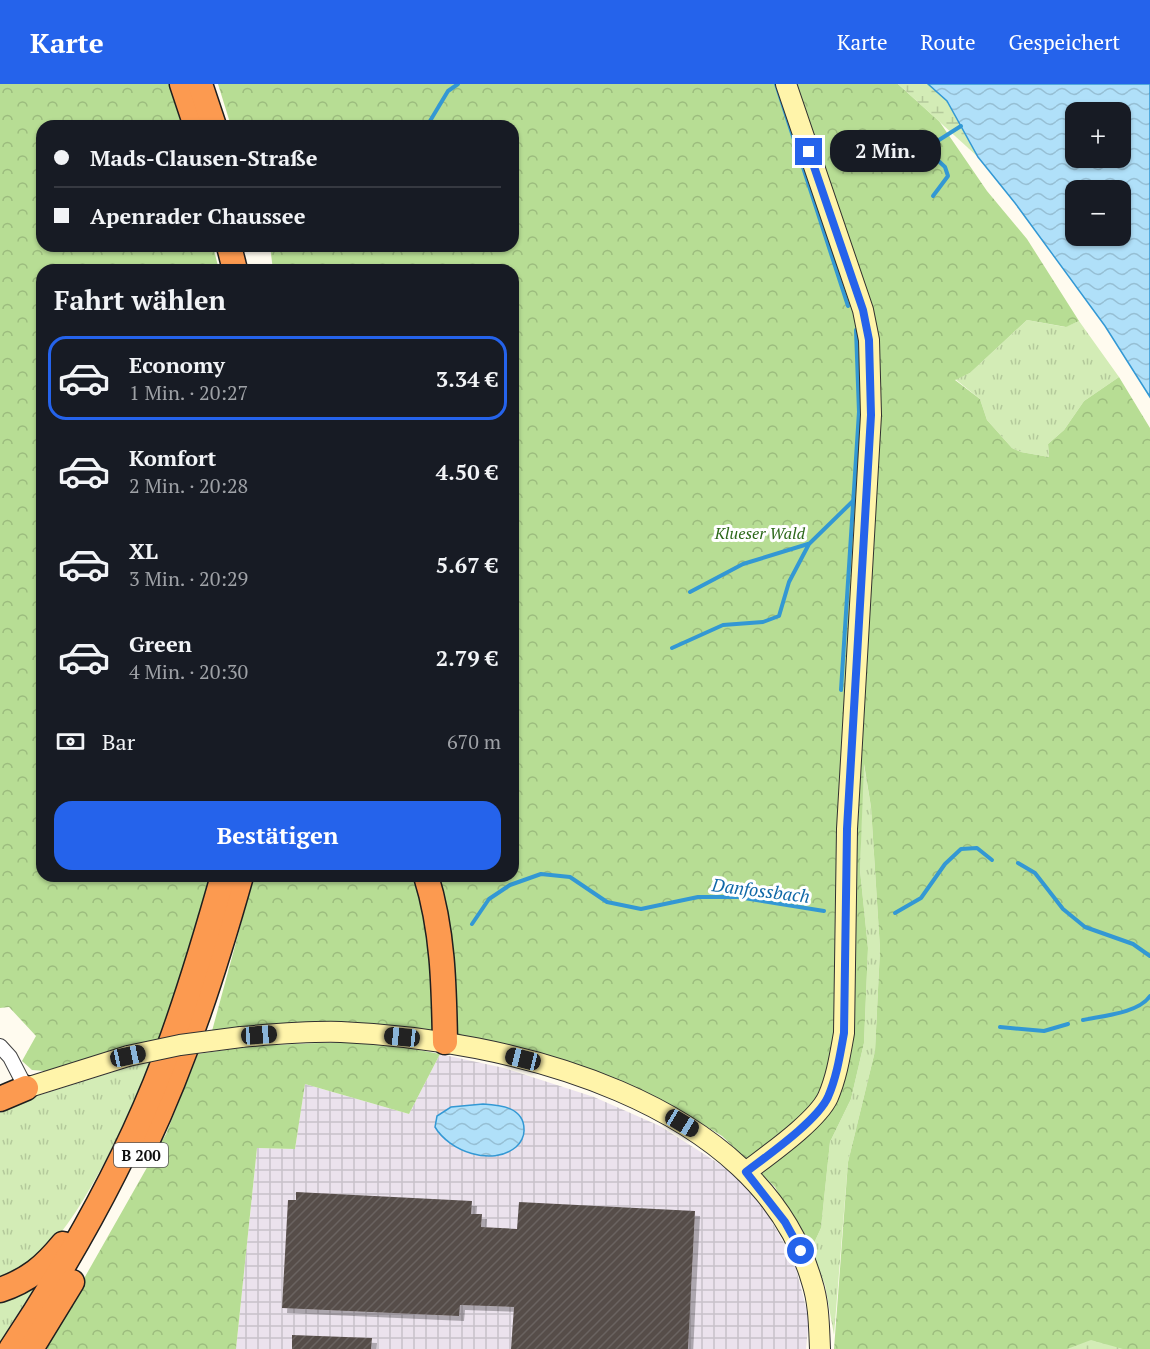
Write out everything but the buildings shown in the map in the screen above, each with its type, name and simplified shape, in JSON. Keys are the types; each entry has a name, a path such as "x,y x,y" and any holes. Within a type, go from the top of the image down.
{"highway":[{"path":"182,84 194,120"},
{"path":"200,84 212,120"},
{"name":"B 200","path":"10,1349 35,1313 81,1235 117,1167 154,1086 182,1012 221,882"},
{"name":"B 200","path":"31,1349 49,1323 132,1174 169,1094 198,1018 239,882"},
{"path":"428,882 441,945 445,1042"},
{"path":"0,1099 26,1088"},
{"path":"0,1290 20,1283 45,1265 67,1240 81,1235"}],"street":[{"path":"746,1172 787,1139 819,1110 827,1099 844,1033 847,829 871,415 869,340 863,310 786,84"},
{"path":"0,1046 10,1057 26,1088 128,1056 180,1045 295,1032 339,1032 445,1042 523,1059 615,1090 662,1111 702,1134 746,1172 785,1222 801,1251 813,1283 819,1319 820,1349"}],"shaded area":[{"path":"440,1054 504,1068 594,1097 660,1126 729,1170 762,1204 794,1261 809,1319 806,1349 236,1349 257,1148 295,1149 305,1084 409,1114"}],"green space":[{"path":"0,84 169,84 180,120 36,120 36,252 214,252 218,264 36,264 36,882 208,882 169,1038 45,1071 32,1070 22,1061 36,1036 9,1007 0,1008"},
{"name":"Klueser Wald","path":"218,84 898,84 939,121 987,191 1027,239 1079,321 1066,327 1027,320 970,373 955,380 980,399 987,420 1012,448 1021,452 1049,457 1048,444 1064,430 1084,401 1119,377 1150,428 1150,1349 834,1349 848,1162 875,1051 880,949 871,807 864,764 860,870 868,948 864,1043 851,1099 830,1142 821,1228 810,1252 775,1187 722,1136 673,1106 617,1080 508,1045 393,1027 305,1024 212,1031 252,882 519,882 519,264 272,264 271,252 519,252 519,120 229,120"},
{"path":"898,84 928,84 947,101 978,157"},
{"path":"1027,320 1065,327 1079,321 1119,377 1084,401 1064,430 1048,444 1049,457 1012,448 987,420 980,399 955,379 970,373"},
{"path":"863,759 871,807 880,949 875,1051 848,1162 834,1335 825,1285 810,1252 821,1228 830,1142 851,1099 864,1043 868,948 860,870"},
{"path":"343,1042 393,1045 440,1054 409,1114 305,1084 295,1149 257,1148 236,1349 44,1349 166,1134 198,1054 251,1046"},
{"path":"154,1059 105,1162 76,1212 38,1259 0,1282 0,1113 24,1100"},
{"path":"40,1279 0,1342 0,1297"},
{"path":"1091,1340 1123,1349 1067,1349"}],"water":[{"path":"928,84 1150,84 1150,397 1105,326 1015,203 978,157 947,101"},
{"path":"483,1104 510,1109 520,1117 524,1133 516,1147 506,1153 484,1156 460,1149 442,1136 435,1127 437,1116 451,1107"}],"waterway":[{"path":"431,120 448,91 458,84"},
{"path":"776,84 848,306"},
{"path":"939,140 961,126"},
{"path":"930,153 945,167 948,176 933,196"},
{"path":"841,690 859,412 856,330"},
{"path":"672,648 723,625 763,622 779,616 789,582 809,544 854,500"},
{"path":"690,592 743,564 808,544"},
{"name":"Danfossbach","path":"895,913 921,898 945,864 961,849 977,848 992,860"},
{"name":"Danfossbach","path":"1018,863 1035,873 1063,909 1085,927 1133,944 1150,956"},
{"name":"Danfossbach","path":"519,882 541,874 570,877 607,902 641,909 698,897 738,897 824,911"},
{"name":"Danfossbach","path":"472,924 489,899 518,882"},
{"path":"1083,1020 1129,1010 1145,1002 1150,996"},
{"path":"1000,1027 1044,1031 1068,1024"}],"route":[{"path":"801,1251 785,1222 746,1172 808,1122 827,1099 838,1066 844,1033 847,829 871,415 869,340 863,310 809,152"}]}
